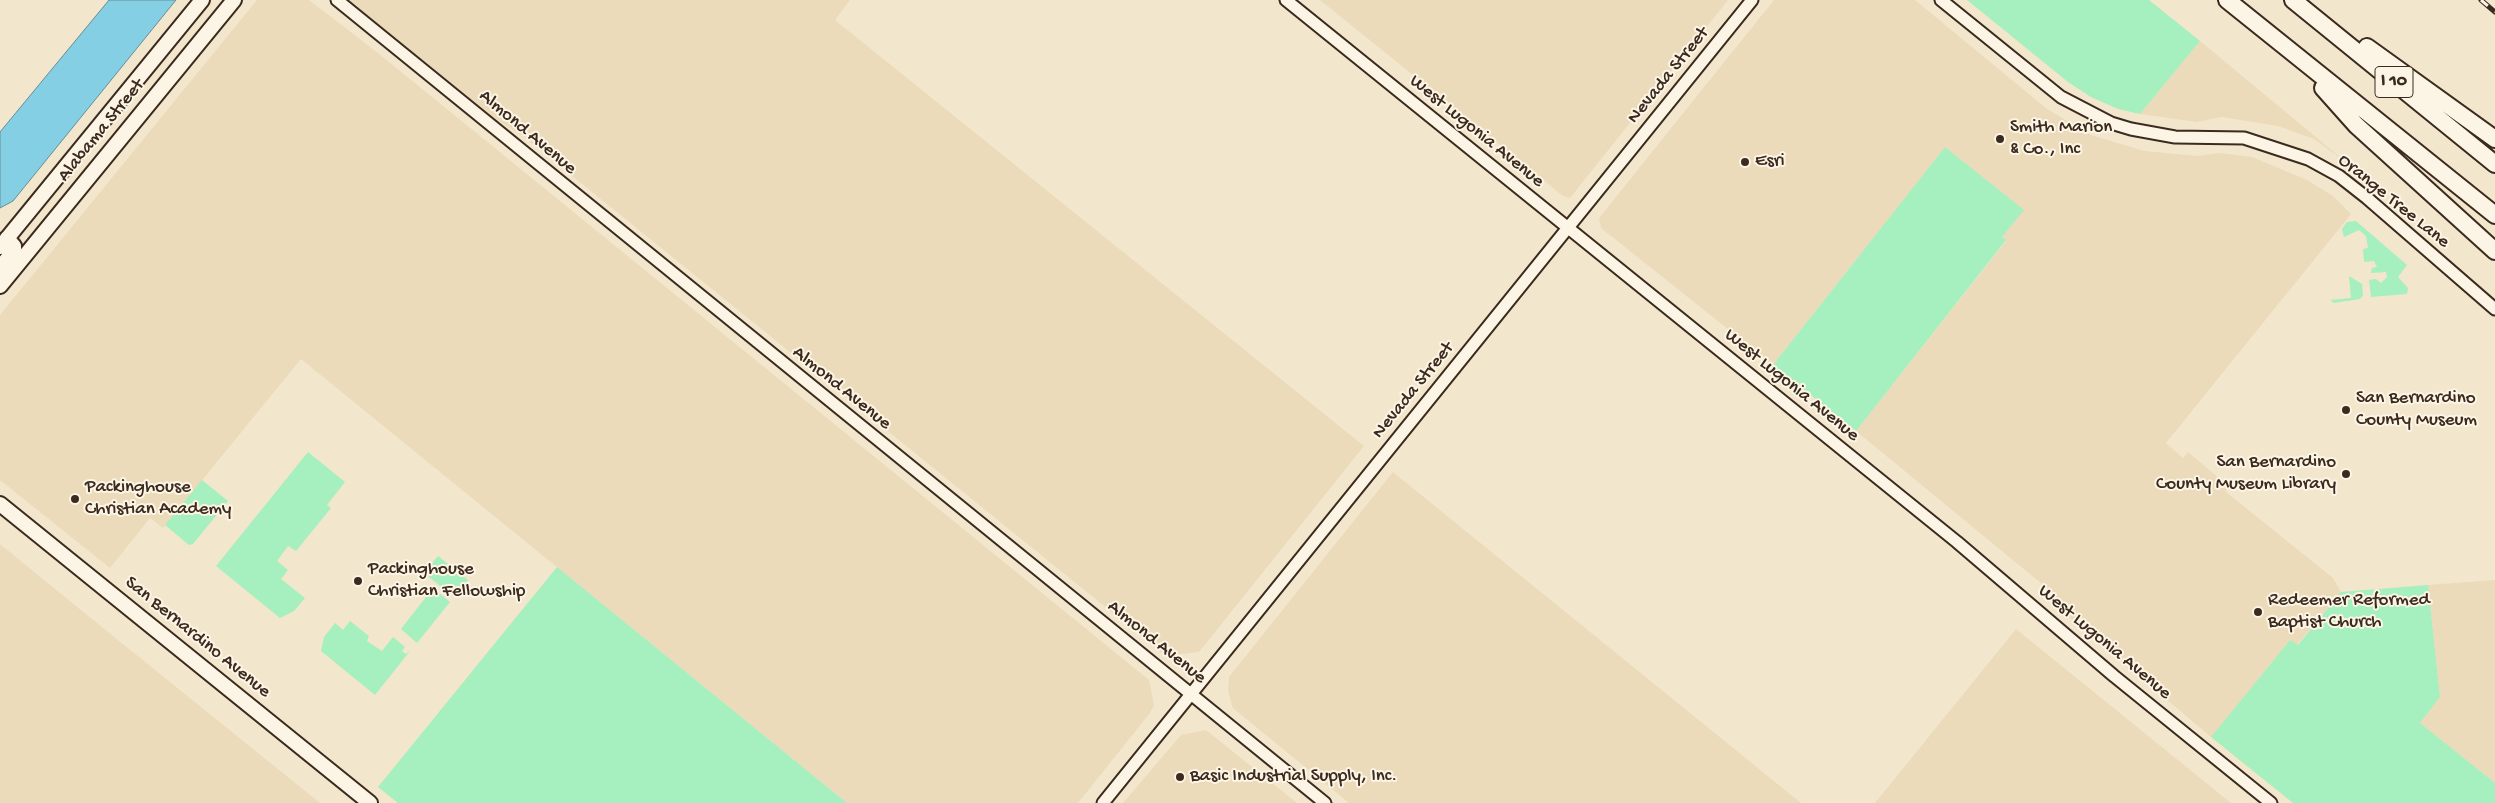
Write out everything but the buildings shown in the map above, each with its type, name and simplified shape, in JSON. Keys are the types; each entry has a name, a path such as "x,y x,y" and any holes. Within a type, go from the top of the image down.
{"highway":[{"name":"I 10","path":"2227,0 2495,215"},
{"name":"I 10","path":"2293,0 2495,164"},
{"path":"2301,0 2495,139"},
{"path":"2296,56 2356,125 2495,252"}],"main road":[{"name":"Alabama Street","path":"3,243 202,0"},
{"name":"Alabama Street","path":"0,286 234,0"},
{"path":"0,268 14,250 14,246 3,243"},
{"name":"San Bernardino Avenue","path":"0,504 370,803"}],"street":[{"name":"Almond Avenue","path":"337,0 1324,803"},
{"name":"West Lugonia Avenue","path":"1286,0 1957,542 2114,676 2271,803"},
{"name":"Nevada Street","path":"1103,803 1752,0"},
{"name":"Orange Tree Lane","path":"1940,0 2061,97 2102,119 2131,129 2175,137 2244,138 2308,159 2339,176 2495,309"}],"shaded area":[{"path":"257,0 309,0 378,53 1149,680 1154,705 1150,713 1078,803 847,803 301,359 163,528 150,518 110,568 0,480 0,315"},
{"path":"349,0 850,0 835,20 1364,446 1199,652 1166,656 524,137 496,119"},
{"path":"1320,0 1728,0 1570,198 1563,196"},
{"path":"1774,0 1915,0 2047,109 2091,135 2144,151 2198,156 2219,153 2252,157 2307,180 2333,196 2351,214 2166,443 2183,458 2188,452 2227,485 2226,492 2333,578 2341,592 2297,645 2290,640 2211,737 2050,601 2048,589 1856,431 2006,241 2002,237 2023,210 1945,147 1773,365 1601,228 1599,218"},
{"path":"2200,41 2346,162 2314,139 2278,126 2222,117 2197,122 2140,114"},
{"path":"1393,472 1801,803 1349,803 1233,708 1228,691 1229,677"},
{"path":"0,544 87,615 320,803 0,803"},
{"path":"2495,580 2495,783 2420,723 2440,697 2428,585"},
{"path":"2016,629 2231,803 1875,803"},
{"path":"1206,730 1297,803 1123,803 1181,735"}],"green space":[{"path":"1967,0 2149,0 2200,41 2140,114 2118,109 2091,97 2068,82"},
{"path":"1945,147 2024,210 2002,237 2006,240 1856,431 1773,365"},
{"path":"2356,221 2407,265 2398,277 2408,288 2407,294 2371,297 2369,280 2376,279 2381,283 2387,277 2386,272 2371,273 2372,268 2377,267 2374,261 2364,262 2363,249 2368,248 2366,236 2359,230 2344,237 2342,229 2347,222"},
{"path":"2349,276 2362,284 2363,295 2360,299 2334,303 2330,300 2351,298"},
{"path":"308,452 345,482 327,505 331,508 296,551 288,546 277,561 288,570 281,579 305,598 294,611 280,618 216,566"},
{"path":"202,480 228,501 193,544 189,545 165,525"},
{"path":"438,556 468,580 454,597 424,573"},
{"path":"557,567 847,803 398,803 378,787"},
{"path":"2428,585 2440,697 2420,723 2495,783 2495,803 2293,803 2211,737 2290,640 2298,645 2341,592"},
{"path":"433,588 450,602 417,643 401,629"},
{"path":"350,621 369,636 367,641 382,651 393,637 405,647 402,651 406,654 410,651 375,695 321,651 324,637 335,623 343,630"}],"water":[{"path":"109,0 176,0 13,201 0,208 0,132"}],"railway":[{"path":"2481,0 2495,12"}],"place":[{"name":"Smith Marion & Co., Inc","path":"2000,139"},
{"name":"Esri","path":"1745,162"},
{"name":"San Bernardino County Museum","path":"2346,410"},
{"name":"San Bernardino County Museum Library","path":"2346,474"},
{"name":"Packinghouse Christian Academy","path":"75,499"},
{"name":"Packinghouse Christian Fellowship","path":"358,581"},
{"name":"Redeemer Reformed Baptist Church","path":"2258,612"},
{"name":"Basic Industrial Supply, Inc.","path":"1180,777"}]}
